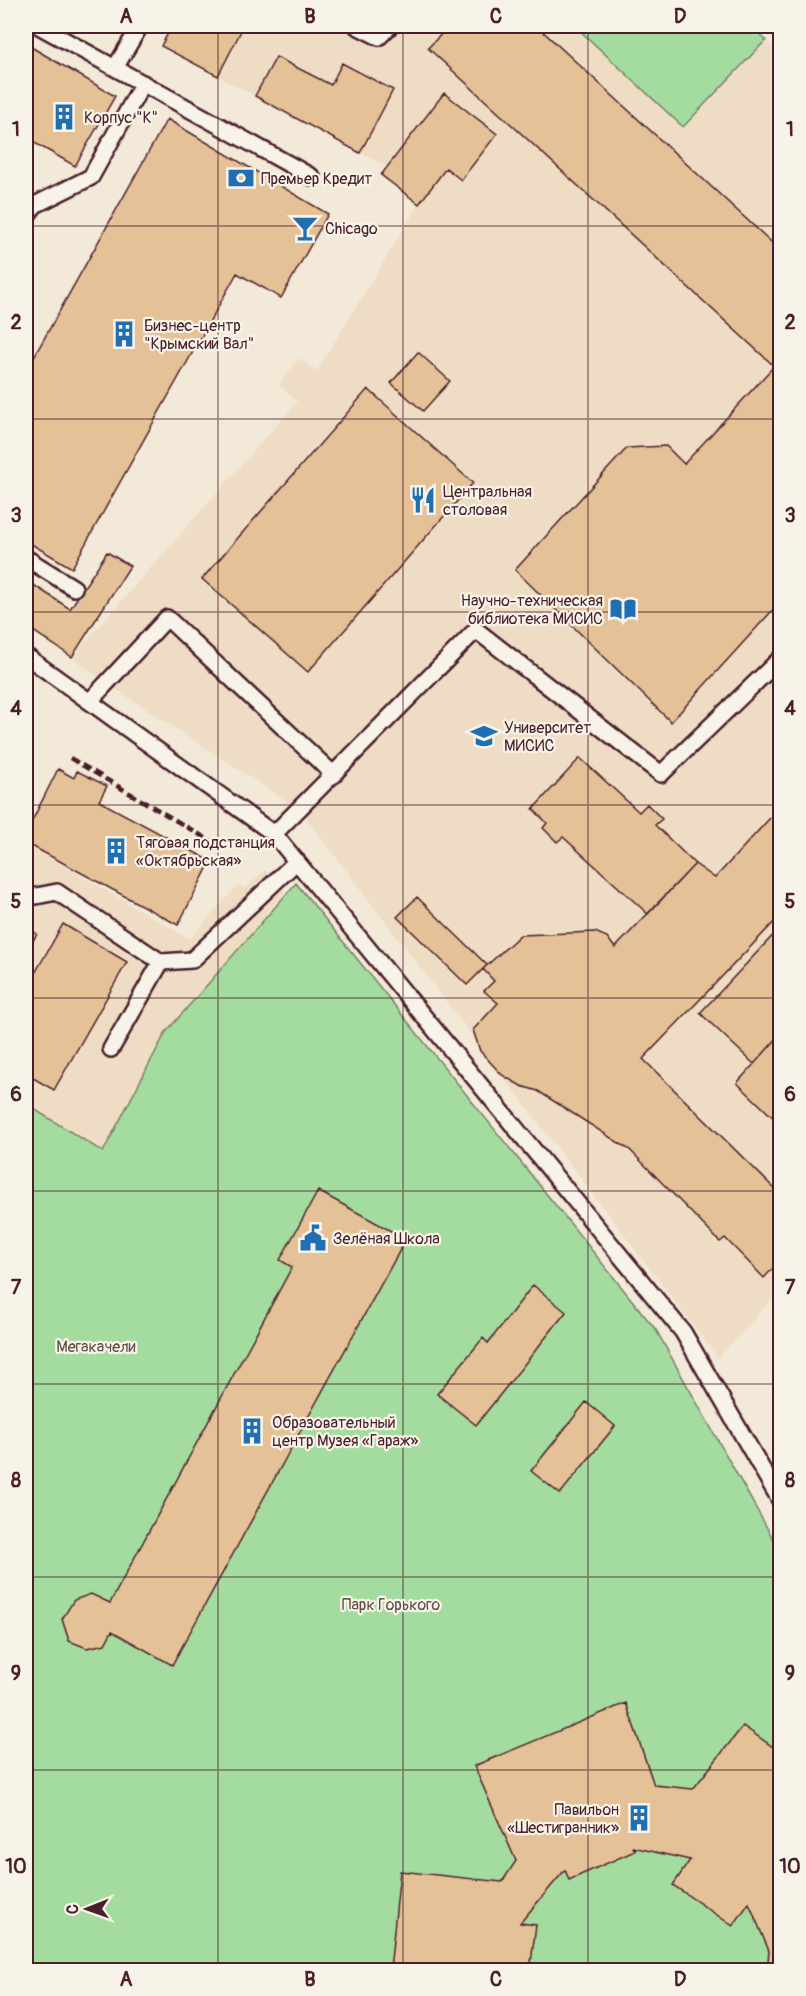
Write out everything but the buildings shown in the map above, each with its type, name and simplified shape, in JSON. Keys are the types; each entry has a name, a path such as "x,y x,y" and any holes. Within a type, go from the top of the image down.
{"lane":[{"path":"39,26 312,177"},
{"path":"116,68 140,26"},
{"path":"357,26 379,37 390,26"},
{"path":"26,217 35,205 91,177 143,83"},
{"path":"26,558 74,588"},
{"path":"90,701 168,618 334,775"},
{"path":"274,834 476,630 661,774 780,659"},
{"path":"26,656 274,834 683,1332 780,1500"},
{"path":"26,898 57,892 161,962 192,960 297,861"},
{"path":"111,1049 161,962"}],"shaded area":[{"name":"Университет МИСИС","path":"166,26 751,26 780,53 780,1291 718,1358 300,810 105,682 72,657 297,402 279,385 299,358 316,372 419,204 381,175 387,167 161,46 170,28"},
{"path":"26,844 190,939 238,885 246,888 265,870 285,892 166,1032 103,1152 26,1104"}],"green space":[{"path":"575,26 751,26 766,40 683,127"},
{"name":"Парк Горького","path":"296,883 656,1330 780,1551 780,1970 26,1970 26,1104 103,1152 166,1032"}],"railway":[{"path":"70,758 214,843"}],"place":[{"name":"Корпус \"К\"","path":"64,117"},
{"name":"Премьер Кредит","path":"241,178"},
{"name":"Chicago","path":"305,228"},
{"name":"Бизнес-центр \"Крымский Вал\"","path":"124,334"},
{"name":"Центральная столовая","path":"423,500"},
{"name":"Научно-техническая библиотека МИСИС","path":"623,609"},
{"name":"Университет МИСИС","path":"484,736"},
{"name":"Тяговая подстанция «Октябрьская»","path":"116,851"},
{"name":"Зелёная Школа","path":"313,1238"},
{"name":"Образовательный центр Музея «Гараж»","path":"252,1431"},
{"name":"Павильон «Шестигранник»","path":"639,1818"}],"park label":[{"name":"Мегакачели","path":"96,1346"}]}
